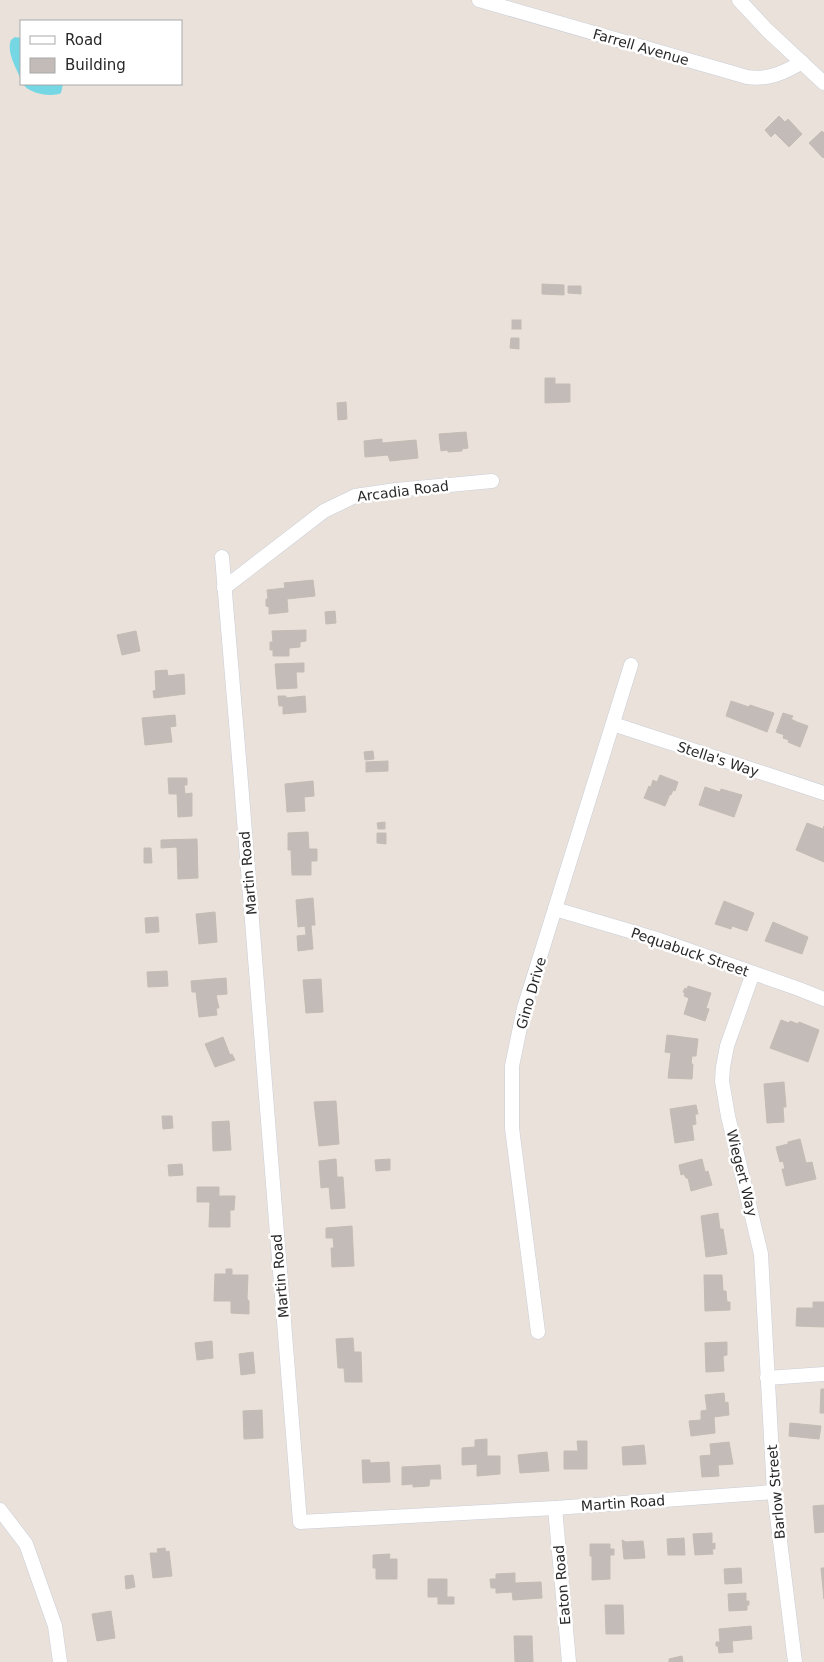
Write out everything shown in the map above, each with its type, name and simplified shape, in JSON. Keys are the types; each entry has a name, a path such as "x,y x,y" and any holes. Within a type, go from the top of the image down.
{"street":[{"name":"Farrell Avenue","path":"479,0 746,77 762,78 776,75 802,62"},
{"path":"739,0 767,30 824,83"},
{"name":"Arcadia Road","path":"224,588 324,511 355,496 396,490 492,481"},
{"name":"Martin Road","path":"222,557 300,1522 556,1508 774,1492"},
{"name":"Gino Drive","path":"538,1332 512,1128 512,1066 524,1008 631,665"},
{"name":"Stella's Way","path":"613,724 824,793"},
{"name":"Pequabuck Street","path":"555,909 660,940 824,999"},
{"name":"Wiegert Way","path":"753,973 727,1046 722,1081 728,1116 761,1254 767,1378"},
{"path":"767,1378 824,1374"},
{"name":"Barlow Street","path":"767,1378 774,1492 795,1662"},
{"name":"Eaton Road","path":"556,1508 569,1662"},
{"path":"0,1510 26,1544 55,1626 60,1662"}],"water":[{"path":"15,37 20,38 20,78 10,50 11,40"},
{"path":"24,85 63,85 61,93 52,95 35,92"}],"building":[{"path":"779,116 785,122 788,119 802,134 789,147 775,133 771,137 765,130"},
{"path":"822,131 824,133 823,158 809,143"},
{"path":"542,284 564,285 564,295 542,294"},
{"path":"568,286 581,286 581,294 568,293"},
{"path":"512,320 521,320 521,329 512,329"},
{"path":"511,338 519,338 519,349 510,348"},
{"path":"545,378 555,378 555,384 570,384 570,402 545,403"},
{"path":"346,402 347,419 338,420 337,403"},
{"path":"466,432 468,448 462,449 462,451 441,451 439,434"},
{"path":"382,439 382,443 416,440 418,458 390,461 388,455 365,457 364,441"},
{"path":"313,580 315,596 287,599 288,612 269,614 269,607 266,606 266,599 268,599 267,590 285,588 284,583"},
{"path":"335,611 336,623 326,624 325,612"},
{"path":"306,630 306,641 300,642 300,647 289,648 289,656 273,656 273,650 270,650 270,642 273,642 272,631"},
{"path":"136,631 140,651 122,655 117,635"},
{"path":"304,663 304,672 296,672 297,688 277,689 275,664"},
{"path":"167,670 168,676 184,674 185,694 154,698 153,691 156,690 155,671"},
{"path":"278,696 286,696 286,698 305,696 306,712 283,714 283,706 279,706"},
{"path":"731,701 774,713 767,732 726,716"},
{"path":"783,713 793,716 791,719 808,726 800,747 788,742 789,740 783,738 784,735 776,732"},
{"path":"175,715 176,726 170,727 172,742 145,745 142,718"},
{"path":"373,751 374,759 365,760 364,752"},
{"path":"388,761 388,771 366,772 366,762"},
{"path":"660,775 678,782 675,791 673,790 670,794 665,806 644,798 653,780 657,782"},
{"path":"168,778 187,778 187,785 184,785 185,794 192,793 192,816 178,817 177,794 169,794"},
{"path":"313,781 314,796 304,797 305,811 287,812 285,784"},
{"path":"705,787 720,792 721,789 742,795 734,817 699,805"},
{"path":"385,822 385,829 378,829 377,823"},
{"path":"807,823 823,829 824,826 824,862 796,850"},
{"path":"308,832 309,849 317,849 317,861 311,861 311,875 292,875 291,850 288,850 288,833"},
{"path":"377,833 386,833 386,844 377,843"},
{"path":"197,839 198,878 178,879 177,847 161,848 161,840"},
{"path":"144,848 151,848 152,863 144,863"},
{"path":"313,898 315,925 311,925 313,949 298,951 297,936 306,935 305,926 298,927 296,900"},
{"path":"724,901 754,913 747,931 732,926 731,929 715,924"},
{"path":"215,912 217,942 199,944 196,914"},
{"path":"158,917 159,932 146,933 145,918"},
{"path":"773,922 808,937 802,954 765,941"},
{"path":"167,971 168,986 148,987 147,972"},
{"path":"226,978 227,994 216,995 219,1008 216,1008 217,1015 199,1017 196,992 192,992 191,981"},
{"path":"321,979 323,1012 306,1013 303,980"},
{"path":"688,986 711,993 706,1008 709,1009 705,1021 684,1014 689,998 684,996 685,993 683,992"},
{"path":"781,1020 798,1024 799,1022 819,1030 808,1062 770,1048"},
{"path":"667,1035 698,1039 696,1056 692,1056 692,1079 668,1078 671,1053 665,1052"},
{"path":"223,1037 230,1055 232,1054 235,1060 215,1067 205,1044"},
{"path":"784,1082 786,1107 783,1107 784,1122 767,1123 764,1084"},
{"path":"336,1101 339,1144 319,1146 314,1102"},
{"path":"696,1105 698,1114 695,1114 696,1124 692,1125 694,1140 675,1143 670,1109"},
{"path":"162,1116 172,1116 173,1128 163,1129"},
{"path":"229,1121 231,1150 213,1151 212,1122"},
{"path":"800,1139 806,1163 812,1162 816,1179 786,1186 782,1169 785,1169 783,1161 780,1162 776,1147"},
{"path":"336,1159 337,1177 343,1177 345,1208 331,1209 329,1187 321,1188 319,1161"},
{"path":"390,1159 390,1170 376,1171 375,1160"},
{"path":"702,1159 705,1172 708,1171 712,1185 691,1191 688,1178 684,1174 681,1175 679,1165"},
{"path":"182,1164 183,1175 169,1176 168,1165"},
{"path":"197,1187 219,1187 219,1196 235,1196 234,1210 230,1210 230,1227 209,1227 210,1202 197,1202"},
{"path":"718,1213 727,1254 706,1257 701,1216"},
{"path":"352,1226 354,1266 332,1267 331,1248 334,1248 333,1238 326,1238 326,1228"},
{"path":"226,1269 232,1269 232,1275 248,1275 247,1299 249,1301 249,1314 231,1313 231,1301 214,1301 215,1274 226,1274"},
{"path":"704,1275 722,1275 723,1291 726,1291 727,1302 730,1302 730,1310 705,1311"},
{"path":"813,1302 824,1302 824,1327 796,1326 797,1308 813,1308"},
{"path":"353,1338 354,1352 361,1352 362,1382 345,1382 344,1368 338,1368 336,1339"},
{"path":"212,1341 213,1358 197,1360 195,1343"},
{"path":"727,1342 727,1355 723,1356 724,1371 706,1372 705,1343"},
{"path":"253,1352 255,1373 241,1375 239,1354"},
{"path":"821,1389 824,1389 824,1413 820,1413"},
{"path":"724,1393 725,1403 728,1402 729,1415 714,1417 715,1433 691,1436 689,1421 701,1420 701,1411 707,1410 705,1395"},
{"path":"262,1410 263,1438 244,1439 243,1411"},
{"path":"790,1423 821,1426 819,1439 789,1436"},
{"path":"487,1439 487,1456 500,1456 500,1474 477,1476 477,1464 462,1465 462,1448 475,1447 475,1440"},
{"path":"577,1441 587,1441 587,1469 564,1469 564,1451 578,1451"},
{"path":"729,1442 733,1464 718,1465 719,1476 702,1477 700,1456 711,1455 710,1444"},
{"path":"644,1445 646,1464 623,1465 622,1447"},
{"path":"547,1452 549,1471 520,1473 518,1455"},
{"path":"362,1460 370,1460 370,1463 389,1462 390,1482 363,1483"},
{"path":"440,1465 441,1479 430,1479 429,1486 413,1487 413,1484 402,1485 402,1467"},
{"path":"824,1505 824,1532 815,1533 813,1506"},
{"path":"712,1533 712,1544 715,1543 715,1549 712,1549 713,1554 695,1555 693,1534"},
{"path":"684,1538 685,1555 668,1555 667,1539"},
{"path":"622,1540 626,1542 643,1541 645,1558 624,1559"},
{"path":"590,1544 610,1544 610,1549 614,1549 614,1555 610,1555 610,1579 592,1580"},
{"path":"165,1548 166,1552 169,1551 172,1576 153,1578 150,1553 158,1553 157,1549"},
{"path":"390,1554 389,1559 397,1559 397,1579 376,1579 376,1568 373,1568 373,1555"},
{"path":"741,1568 742,1583 725,1584 724,1569"},
{"path":"821,1568 824,1568 824,1599"},
{"path":"515,1573 515,1583 541,1582 542,1598 513,1600 512,1592 496,1593 496,1588 491,1588 490,1579 496,1579 496,1574"},
{"path":"133,1575 135,1587 126,1589 125,1576"},
{"path":"428,1579 447,1579 447,1597 454,1597 454,1604 438,1604 438,1597 428,1597"},
{"path":"746,1593 746,1601 749,1601 747,1610 729,1611 728,1594"},
{"path":"605,1605 623,1605 624,1634 606,1634"},
{"path":"111,1611 115,1638 97,1641 92,1614"},
{"path":"751,1626 752,1639 732,1641 733,1652 719,1653 716,1642 720,1642 719,1629"},
{"path":"514,1636 532,1636 533,1662 515,1662"},
{"path":"682,1656 683,1662 669,1662 669,1659"}]}
